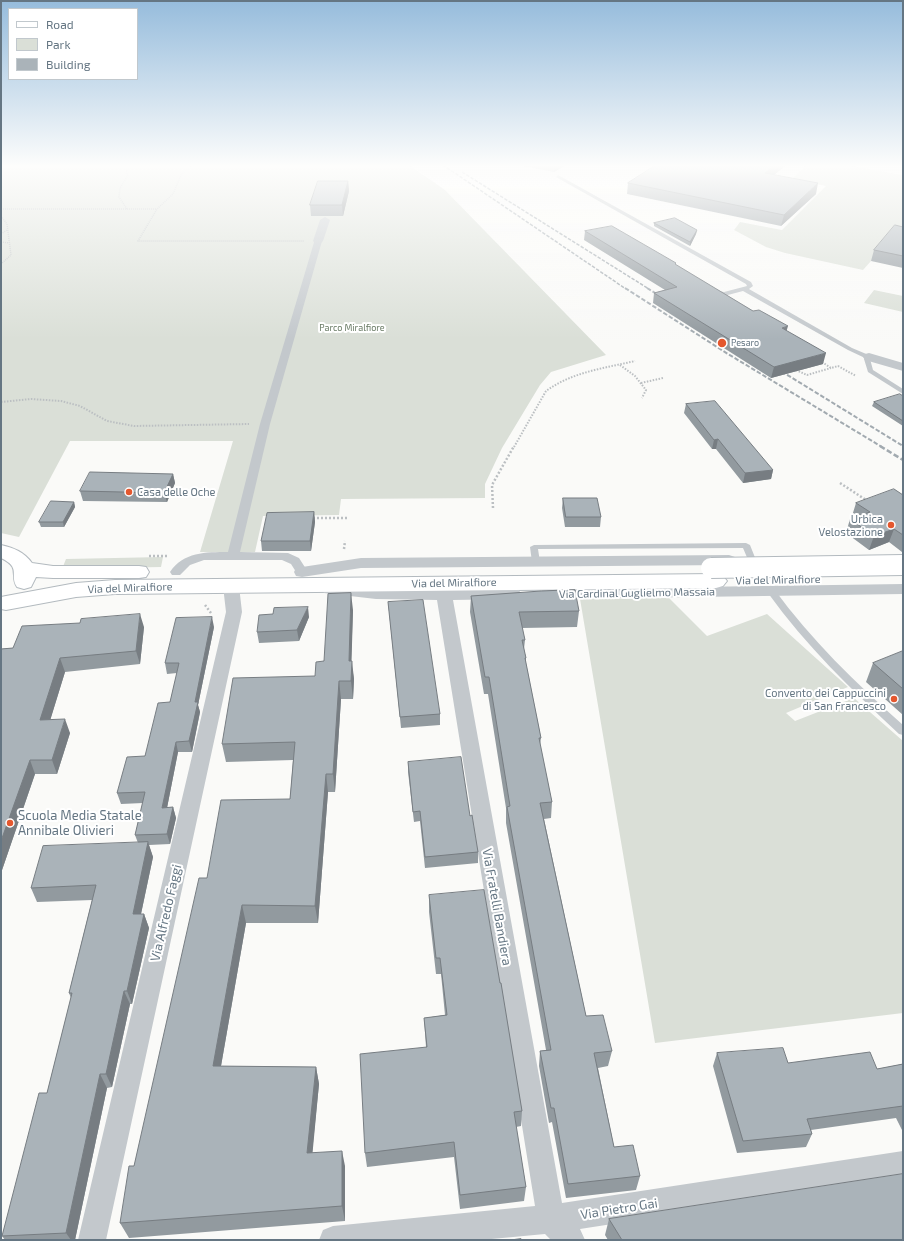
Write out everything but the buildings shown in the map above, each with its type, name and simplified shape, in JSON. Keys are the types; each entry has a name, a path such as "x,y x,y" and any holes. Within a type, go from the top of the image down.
{"main road":[{"path":"1,551 10,553 20,560 25,568 25,580 18,592 3,605"},
{"name":"Via del Miralfiore","path":"714,574 903,565"},
{"name":"Via del Miralfiore","path":"25,568 53,572 176,572 301,578 714,574 903,578"},
{"name":"Via del Miralfiore","path":"3,605 45,595 115,587 232,586 301,578"}],"street":[{"path":"233,556 265,424 318,241 325,223"},
{"path":"869,358 900,367"},
{"name":"Via del Miralfiore","path":"176,572 186,562 203,556 284,556 295,561 301,578 334,566 362,563 535,554 752,560 797,559"},
{"path":"797,559 903,558"},
{"path":"752,560 759,570 776,586 791,591 802,584 807,577 806,569 797,559"},
{"name":"Via Cardinal Guglielmo Massaia","path":"301,578 364,593 444,595 903,589"},
{"name":"Via Alfredo Faggi","path":"92,1240 234,612 232,586"},
{"name":"Via Fratelli Bandiera","path":"444,595 551,1219"},
{"name":"Via Pietro Gai","path":"333,1240 551,1219 903,1165"},
{"path":"551,1219 571,1240"}],"lane":[{"path":"642,223 749,283 750,286 724,294 709,288"},
{"path":"744,289 850,349 869,358 867,359 870,371 903,392"},
{"path":"771,591 785,612 858,691 903,731"}],"path":[{"path":"1,264 11,255 11,248 5,223"},
{"path":"149,223 138,241 318,241"},
{"path":"1,234 7,230"},
{"path":"1,242 9,243"},
{"path":"493,508 492,485 546,391 554,384 565,379 635,361"},
{"path":"620,365 635,376 646,390 642,398"},
{"path":"790,366 807,375 831,368"},
{"path":"640,383 662,378"},
{"path":"1,402 37,399 60,401 81,407 100,418 115,423 134,426 265,424"},
{"path":"840,483 871,503"},
{"path":"310,518 348,518"}],"green space":[{"name":"Parco Miralfiore","path":"1,223 477,223 606,355 551,372 540,385 502,448 485,484 485,498 341,499 339,515 263,516 255,552 200,552 233,441 70,441 19,537 1,533"},
{"path":"739,223 745,223 782,230 789,223 903,223 903,234 896,233 863,270 785,253 766,247 734,230"},
{"path":"874,290 903,296 903,312 864,303"},
{"path":"163,557 161,567 62,569 66,559"},
{"path":"669,598 707,636 767,614 848,687 786,713 795,721 854,698 903,741 903,1013 655,1043 580,599"}],"railway":[{"path":"528,223 626,289"},
{"path":"543,223 649,289"},
{"path":"625,288 728,354 882,447"},
{"path":"647,288 663,298"},
{"path":"776,368 903,446"},
{"path":"880,446 903,460"}],"place":[{"name":"Pesaro","path":"722,343"},
{"name":"Casa delle Oche","path":"129,492"},
{"name":"Urbica Velostazione","path":"891,525"},
{"name":"Convento dei Cappuccini di San Francesco","path":"894,699"},
{"name":"Scuola Media Statale Annibale Olivieri","path":"10,823"}]}
